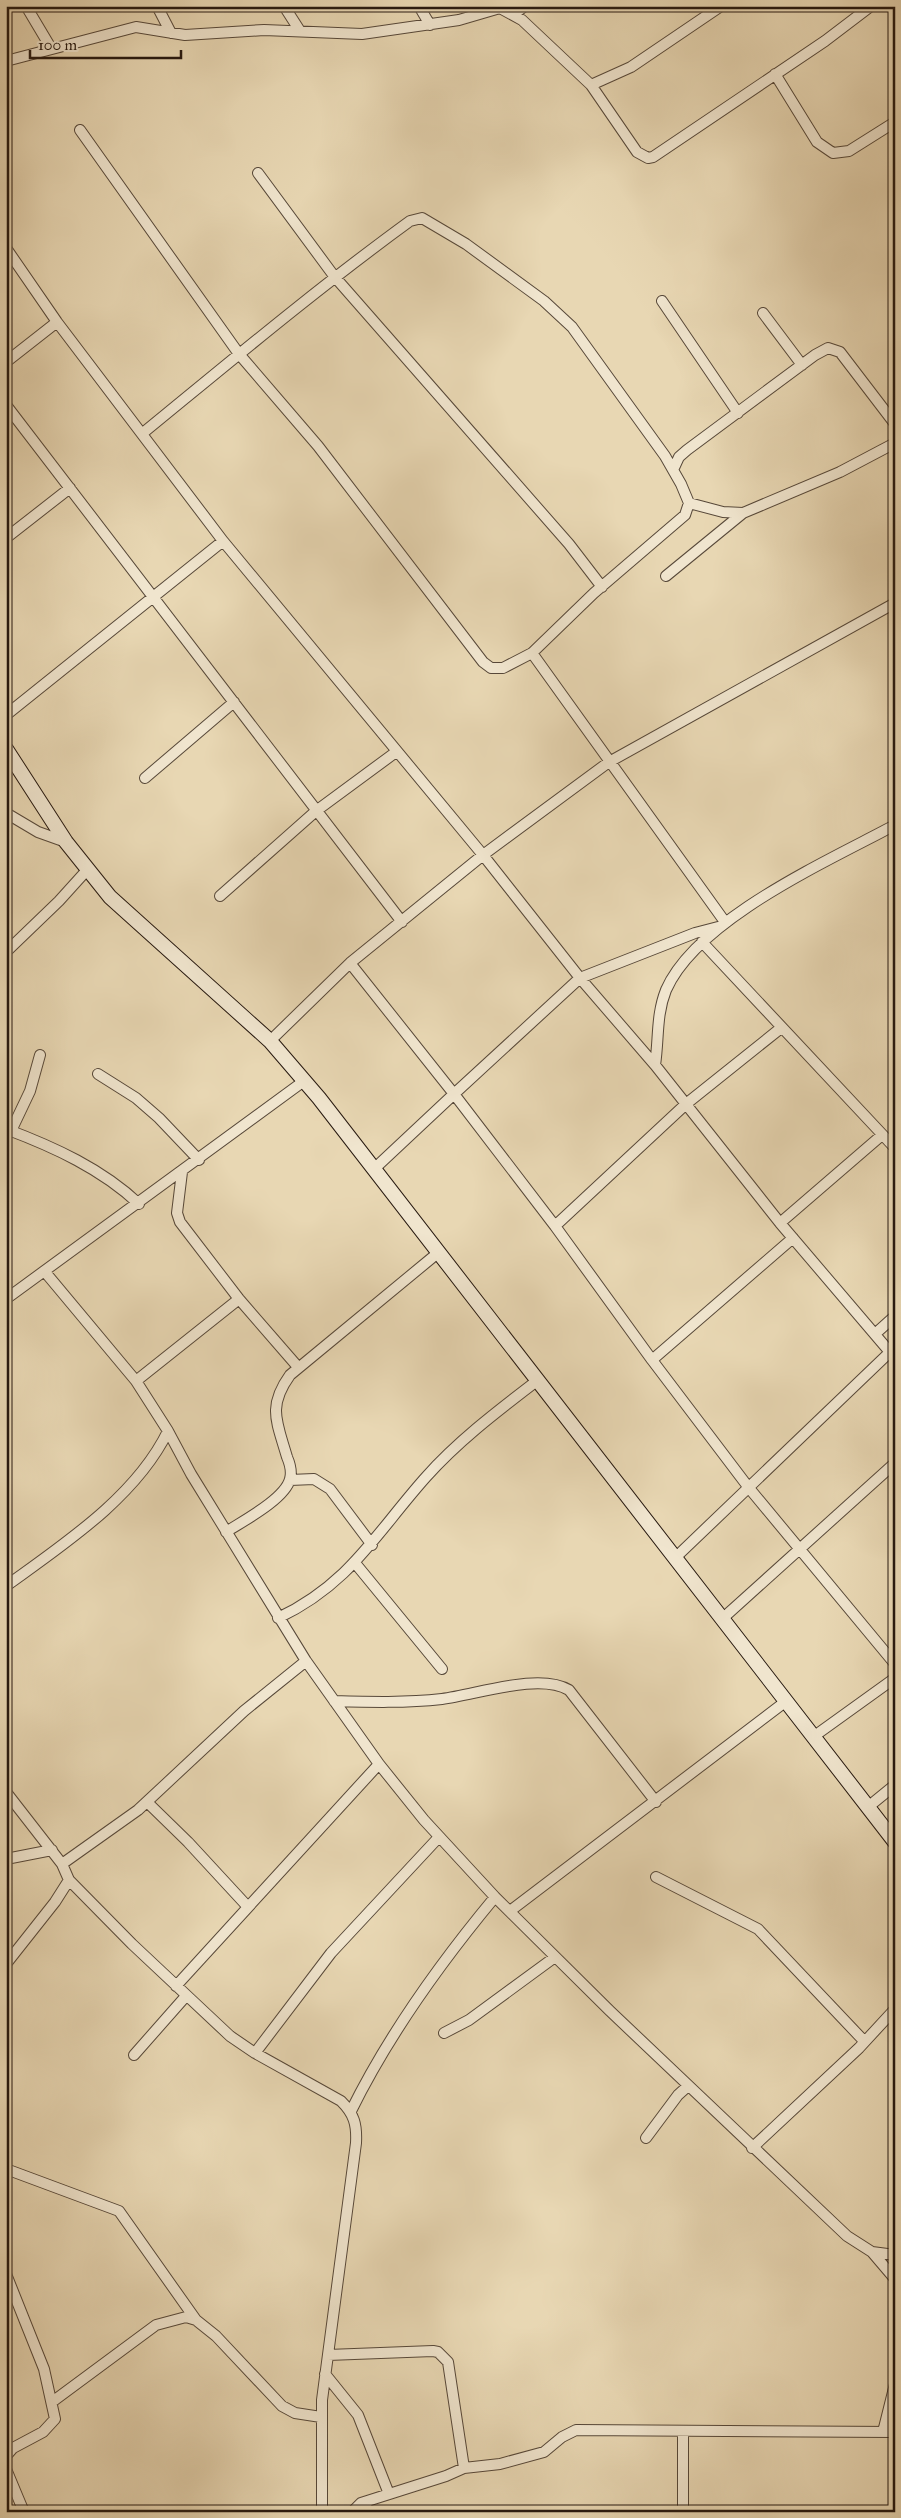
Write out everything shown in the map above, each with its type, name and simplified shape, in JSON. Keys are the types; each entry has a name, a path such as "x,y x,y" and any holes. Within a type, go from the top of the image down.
{"street":[{"path":"26,6 52,48"},
{"path":"157,6 171,33"},
{"path":"284,6 300,31"},
{"path":"419,6 430,25"},
{"path":"514,14 525,6"},
{"path":"590,84 631,67 721,6"},
{"path":"6,61 136,27 185,35 264,30 362,34 459,20 500,7 514,14 579,71 638,152 648,158 660,155 825,41 870,6"},
{"path":"776,74 817,142 833,153 850,151 895,122"},
{"path":"80,130 239,354 318,446 483,662 491,668 503,668 532,653 602,586 685,515 689,503 673,470 624,398 560,315 466,244 427,220 417,218 410,221 334,276 239,354 143,433"},
{"path":"258,173 334,276 569,544 602,586"},
{"path":"6,248 57,322 223,541 483,855 580,978 655,1065 780,1223 892,1355 675,1558"},
{"path":"662,301 738,413"},
{"path":"763,313 802,365"},
{"path":"6,362 57,322"},
{"path":"673,470 679,458 687,450 823,350 836,349 895,424"},
{"path":"6,404 402,922"},
{"path":"666,576 743,512 840,472 895,443"},
{"path":"6,538 70,488"},
{"path":"689,503 724,512 743,512"},
{"path":"6,715 223,541"},
{"path":"270,1041 350,962 483,855 608,762 895,603"},
{"path":"532,653 722,924"},
{"path":"145,778 234,702"},
{"path":"6,749 66,842 87,870 129,915 270,1041 304,1081 439,1252 895,1842"},
{"path":"220,896 316,811 396,752"},
{"path":"6,813 38,832 66,842"},
{"path":"655,1065 658,1015 666,990 688,955 722,924 763,898 895,825"},
{"path":"6,952 59,901 87,870"},
{"path":"374,1169 580,978 722,924"},
{"path":"702,942 895,1148"},
{"path":"350,962 555,1226 652,1360 749,1488 895,1664"},
{"path":"555,1226 686,1104 781,1028"},
{"path":"40,1055 30,1091 9,1130 53,1149 112,1180 138,1204"},
{"path":"98,1074 142,1103 160,1118 199,1160"},
{"path":"6,1299 199,1160 304,1081"},
{"path":"780,1223 882,1135"},
{"path":"182,1172 178,1217 239,1299 298,1367"},
{"path":"652,1360 793,1238"},
{"path":"226,1532 266,1506 287,1486 290,1480 291,1470 278,1426 276,1396 290,1375 439,1252"},
{"path":"45,1272 136,1382 168,1431 191,1474 306,1661 379,1764 439,1838 555,1957 688,2086 847,2236 872,2252 895,2280"},
{"path":"136,1382 239,1299"},
{"path":"874,1334 895,1316"},
{"path":"278,1618 316,1597 355,1563 372,1545 426,1476 474,1431 538,1380"},
{"path":"6,1586 78,1534 134,1481 153,1458 168,1431"},
{"path":"722,1619 895,1463"},
{"path":"290,1480 314,1479 330,1489 372,1545"},
{"path":"355,1563 442,1670"},
{"path":"62,1864 147,1802 244,1710 306,1661"},
{"path":"813,1737 895,1678"},
{"path":"334,1701 440,1699 516,1686 552,1683 561,1685 569,1690 656,1802"},
{"path":"510,1911 656,1802 785,1702"},
{"path":"176,1986 379,1764"},
{"path":"868,1807 895,1784"},
{"path":"6,1792 52,1850 62,1864 69,1880 186,1996 230,2036 255,2054 341,2100 351,2110 357,2126 356,2143 321,2417 322,2512"},
{"path":"147,1802 188,1842 248,1907"},
{"path":"255,2054 331,1953 439,1838"},
{"path":"6,1859 52,1850"},
{"path":"656,1877 758,1929 864,2042"},
{"path":"6,1964 55,1902 69,1880"},
{"path":"351,2110 363,2086 410,2011 468,1930 495,1897"},
{"path":"444,2033 469,2020 555,1957"},
{"path":"134,2056 186,1996"},
{"path":"752,2148 864,2042 895,2009"},
{"path":"646,2138 678,2095 688,2086"},
{"path":"6,2168 119,2211 196,2320 216,2336 282,2406 295,2413 321,2417"},
{"path":"872,2252 895,2255"},
{"path":"6,2274 44,2369 55,2418 43,2432 13,2448 6,2456"},
{"path":"52,2402 156,2325 186,2317 196,2320"},
{"path":"328,2356 433,2351 443,2356 448,2362 464,2468"},
{"path":"326,2374 358,2415 389,2494"},
{"path":"883,2432 895,2384"},
{"path":"352,2512 361,2503 446,2476 464,2468 500,2464 544,2452 562,2437 576,2430 895,2432"},
{"path":"683,2432 683,2512"},
{"path":"6,2469 24,2512"},
{"path":"361,2503 371,2512"}]}
